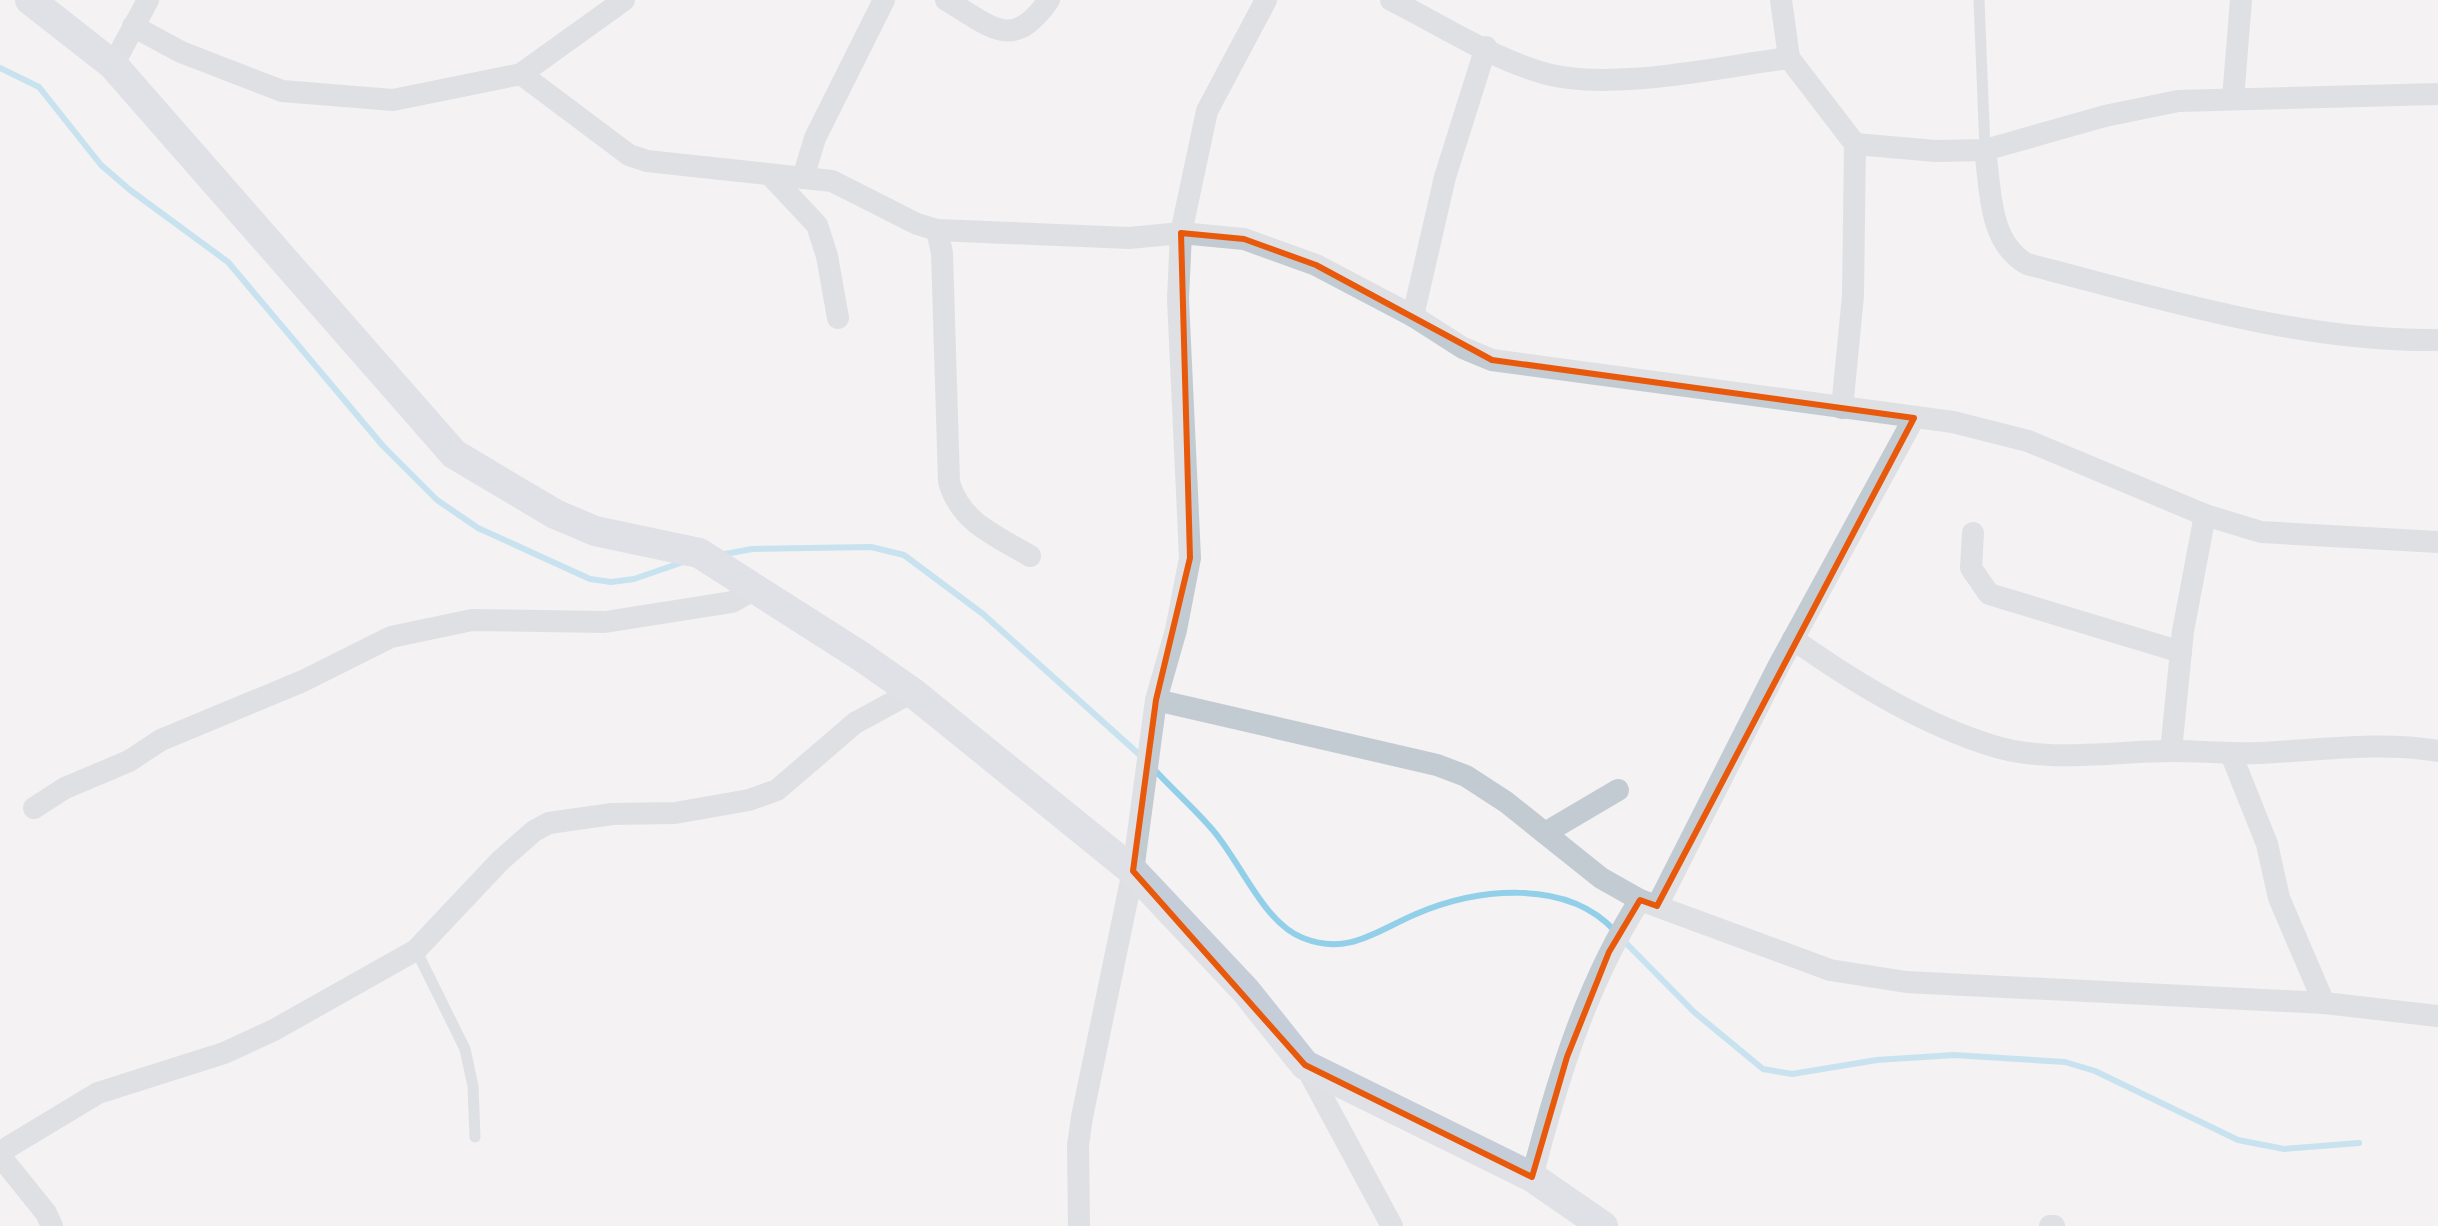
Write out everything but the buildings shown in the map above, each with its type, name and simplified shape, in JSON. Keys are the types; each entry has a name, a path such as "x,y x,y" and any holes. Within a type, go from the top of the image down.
{"street":[{"path":"30,0 113,65 454,454 555,514 595,531 699,553 912,692 1133,871 1246,991 1305,1065 1392,1226"},
{"path":"113,65 148,0"},
{"path":"133,26 181,52 282,91 393,100 521,74 624,0"},
{"path":"803,178 815,138 884,0"},
{"path":"946,0 996,28 1011,32 1025,28 1049,0"},
{"path":"1079,1226 1080,1131 1133,871 1156,700 1176,630 1190,558 1178,299 1181,233 1207,111 1266,0"},
{"path":"1391,0 1540,72 1598,81 1789,58"},
{"path":"1781,0 1789,58 1855,144 1853,296 1842,408"},
{"path":"2233,99 2241,0"},
{"path":"1413,316 1445,177 1486,47"},
{"path":"521,74 638,158 772,177 803,178 849,188 917,224 937,230 1129,238 1181,233 1244,239 1316,265 1413,316 1463,348 1492,360 1953,422 2013,436 2205,515 2261,532 2438,542"},
{"path":"1855,144 1922,151 1985,150 2141,107 2233,99 2438,94"},
{"path":"1985,150 2000,237 2010,252 2027,264 2227,315 2347,335 2438,340"},
{"path":"772,177 817,225 827,256 838,318"},
{"path":"937,230 942,253 949,482 955,504 965,515 1030,556"},
{"path":"1532,1177 1567,1057 1609,952 1624,925 1649,903 1914,418"},
{"path":"2171,751 2181,652 2205,515"},
{"path":"1973,533 1971,568 1989,594 2181,652"},
{"path":"34,808 65,788 129,761 161,740 303,681 391,637 472,620 605,622 732,602 748,584"},
{"path":"1793,639 1840,672 1942,726 1990,745 2058,755 2171,751 2231,754 2389,747 2438,751"},
{"path":"52,1226 46,1213 0,1154 98,1093 224,1053 274,1030 416,950 500,861 534,831 549,823 572,817 675,813 713,808 777,790 855,723 912,692"},
{"path":"1156,700 1437,765 1466,776 1601,878 1649,903 1787,957 1830,970 1906,982 2324,1003 2438,1016"},
{"path":"2231,754 2267,844 2279,898 2324,1003"},
{"path":"1545,833 1618,790"},
{"path":"1305,1065 1532,1177 1603,1226"}],"lane":[{"path":"1979,0 1985,150"},
{"path":"416,950 465,1049 473,1086 475,1137"}],"highlighted area":[{"path":"1181,233 1244,239 1316,265 1492,360 1914,418 1657,906 1640,900 1609,952 1567,1057 1532,1177 1305,1065 1133,871 1156,700 1190,558"}],"waterway":[{"path":"0,68 39,87 101,165 228,262 383,446 437,500 478,528 590,579 611,582 634,579 686,561"},
{"path":"720,555 752,549 871,547 904,555 983,614 1141,756"},
{"path":"1152,767 1222,841 1276,919 1303,938 1319,943 1348,943 1440,905 1466,898 1520,893 1547,895 1572,902 1595,914 1615,931"},
{"path":"1622,939 1694,1012 1763,1069 1792,1074 1877,1060 1954,1055 2065,1062 2095,1071 2238,1140 2284,1149 2359,1143"}]}
